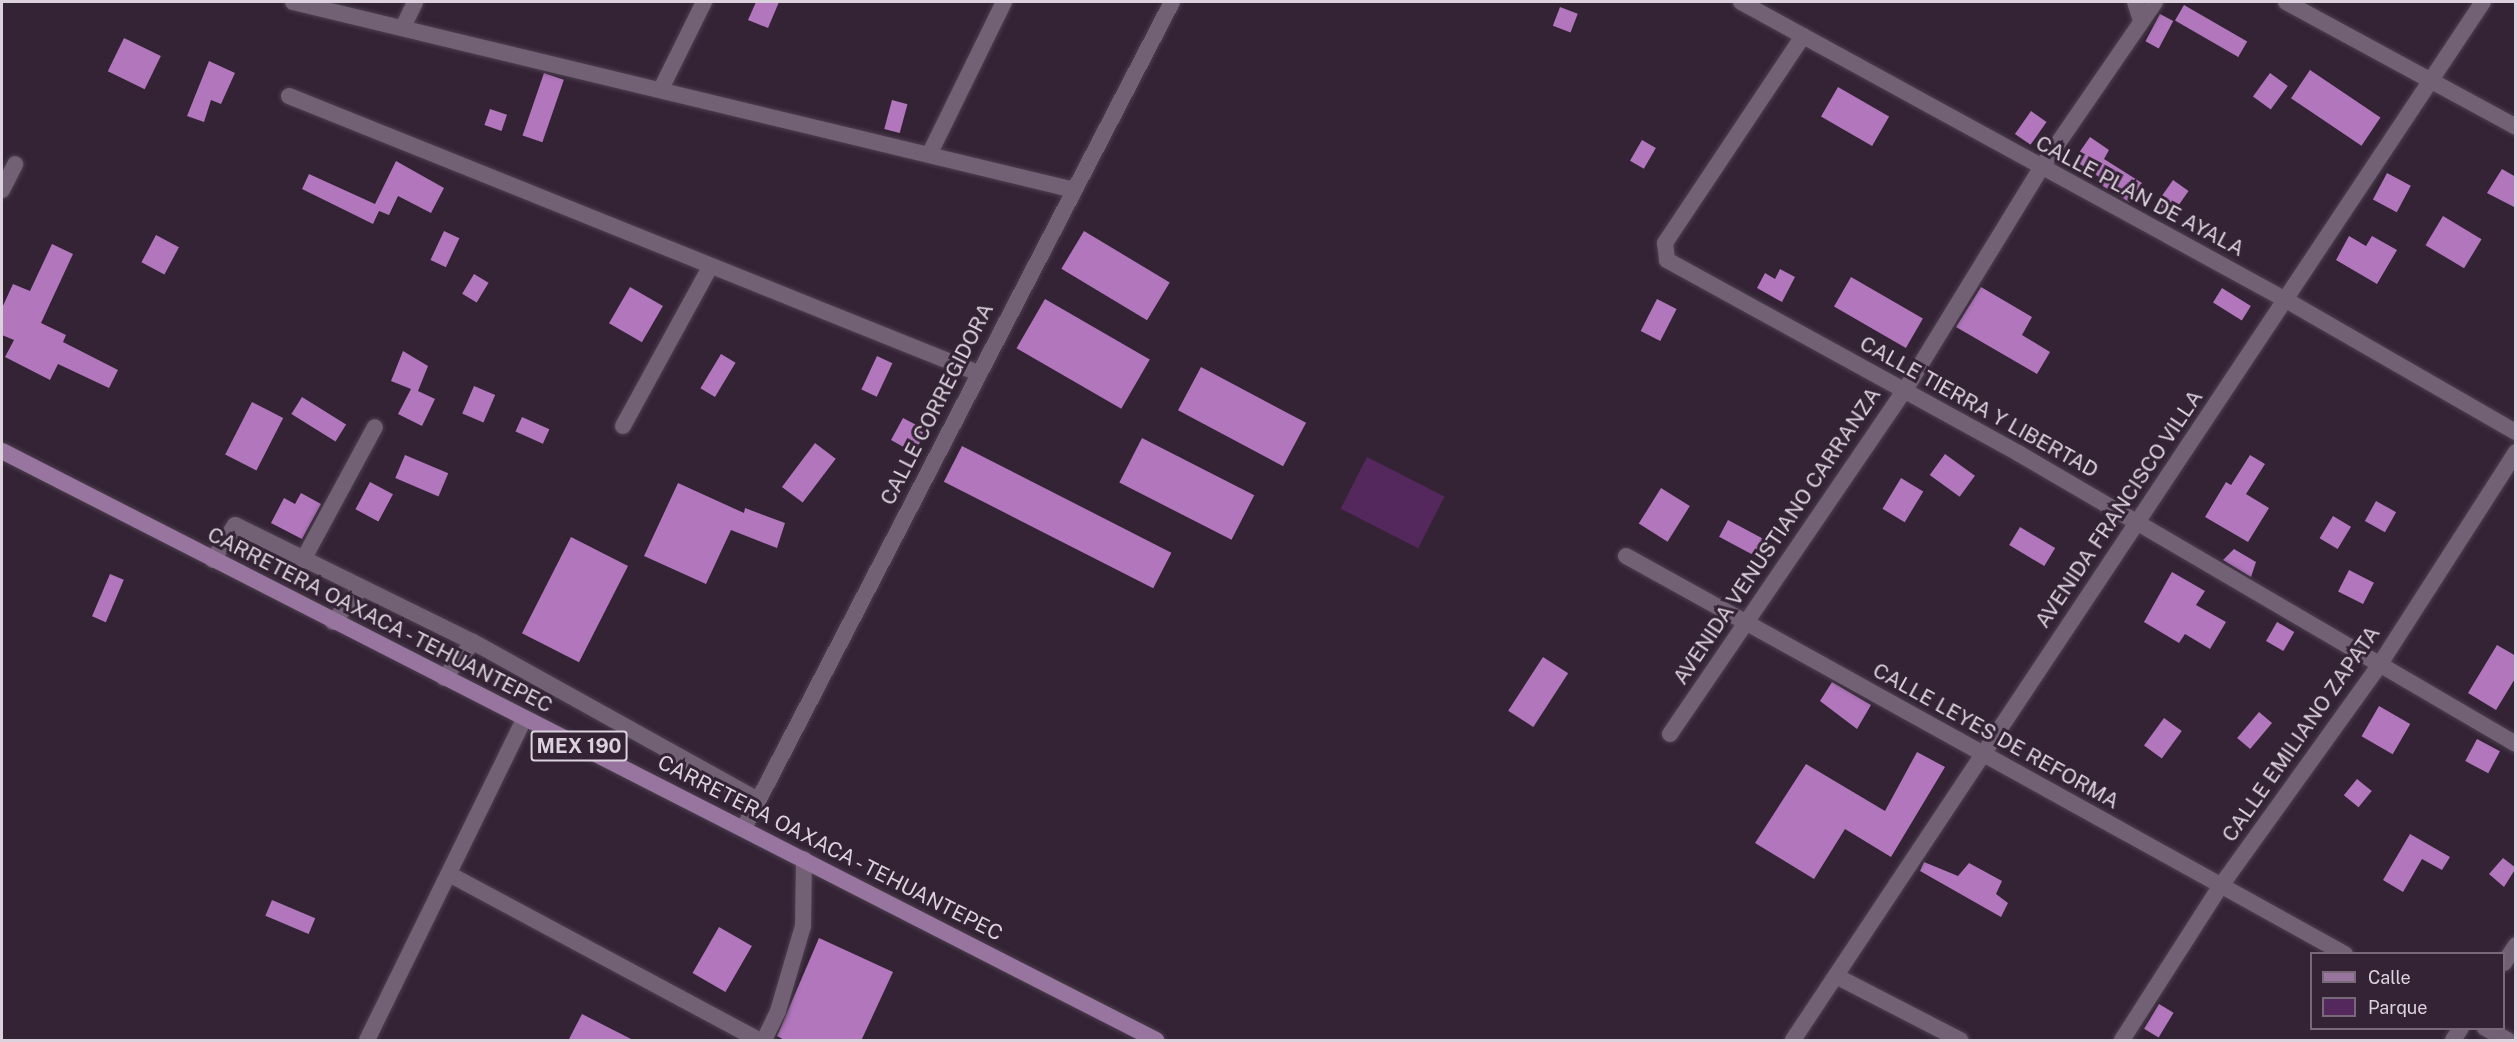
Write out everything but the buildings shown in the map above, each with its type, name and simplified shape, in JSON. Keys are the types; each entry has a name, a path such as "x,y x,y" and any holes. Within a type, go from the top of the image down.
{"main road":[{"name":"CARRETERA OAXACA - TEHUANTEPEC","path":"2,451 524,720 744,828 1136,1036 1156,1041"}],"street":[{"path":"293,2 404,26 1074,190"},
{"path":"404,26 415,2"},
{"path":"661,88 704,2"},
{"path":"930,153 1004,2"},
{"name":"CALLE CORREGIDORA","path":"744,828 1172,2"},
{"name":"CALLE PLAN DE AYALA","path":"1741,2 2286,300 2516,432"},
{"path":"2135,2 2141,20"},
{"name":"AVENIDA VENUSTIANO CARRANZA","path":"1671,734 1746,620 1905,390 2041,168 2141,20 2156,2"},
{"path":"2286,2 2516,126"},
{"name":"AVENIDA FRANCISCO VILLA","path":"1793,1041 2483,2"},
{"name":"CALLE TIERRA Y LIBERTAD","path":"1803,36 1665,243 1667,260 1905,390 2138,522 2516,744"},
{"path":"289,96 978,374"},
{"path":"2,190 15,164"},
{"path":"623,426 710,267"},
{"path":"303,560 375,427"},
{"name":"CALLE EMILIANO ZAPATA","path":"2122,1041 2220,886 2379,664 2516,452"},
{"path":"213,560 235,525 473,642 758,800"},
{"name":"CALLE LEYES DE REFORMA","path":"1626,556 1746,620 2341,952"},
{"path":"333,622 361,588"},
{"path":"444,678 473,642"},
{"path":"367,1041 524,720"},
{"path":"764,1041 778,1011 803,926 804,859"},
{"path":"448,874 758,1041"},
{"path":"2505,962 2516,945"},
{"path":"1836,976 1960,1041"},
{"path":"2487,1030 2508,1041"}],"green space":[{"path":"1367,457 1445,496 1418,548 1341,509"}]}
